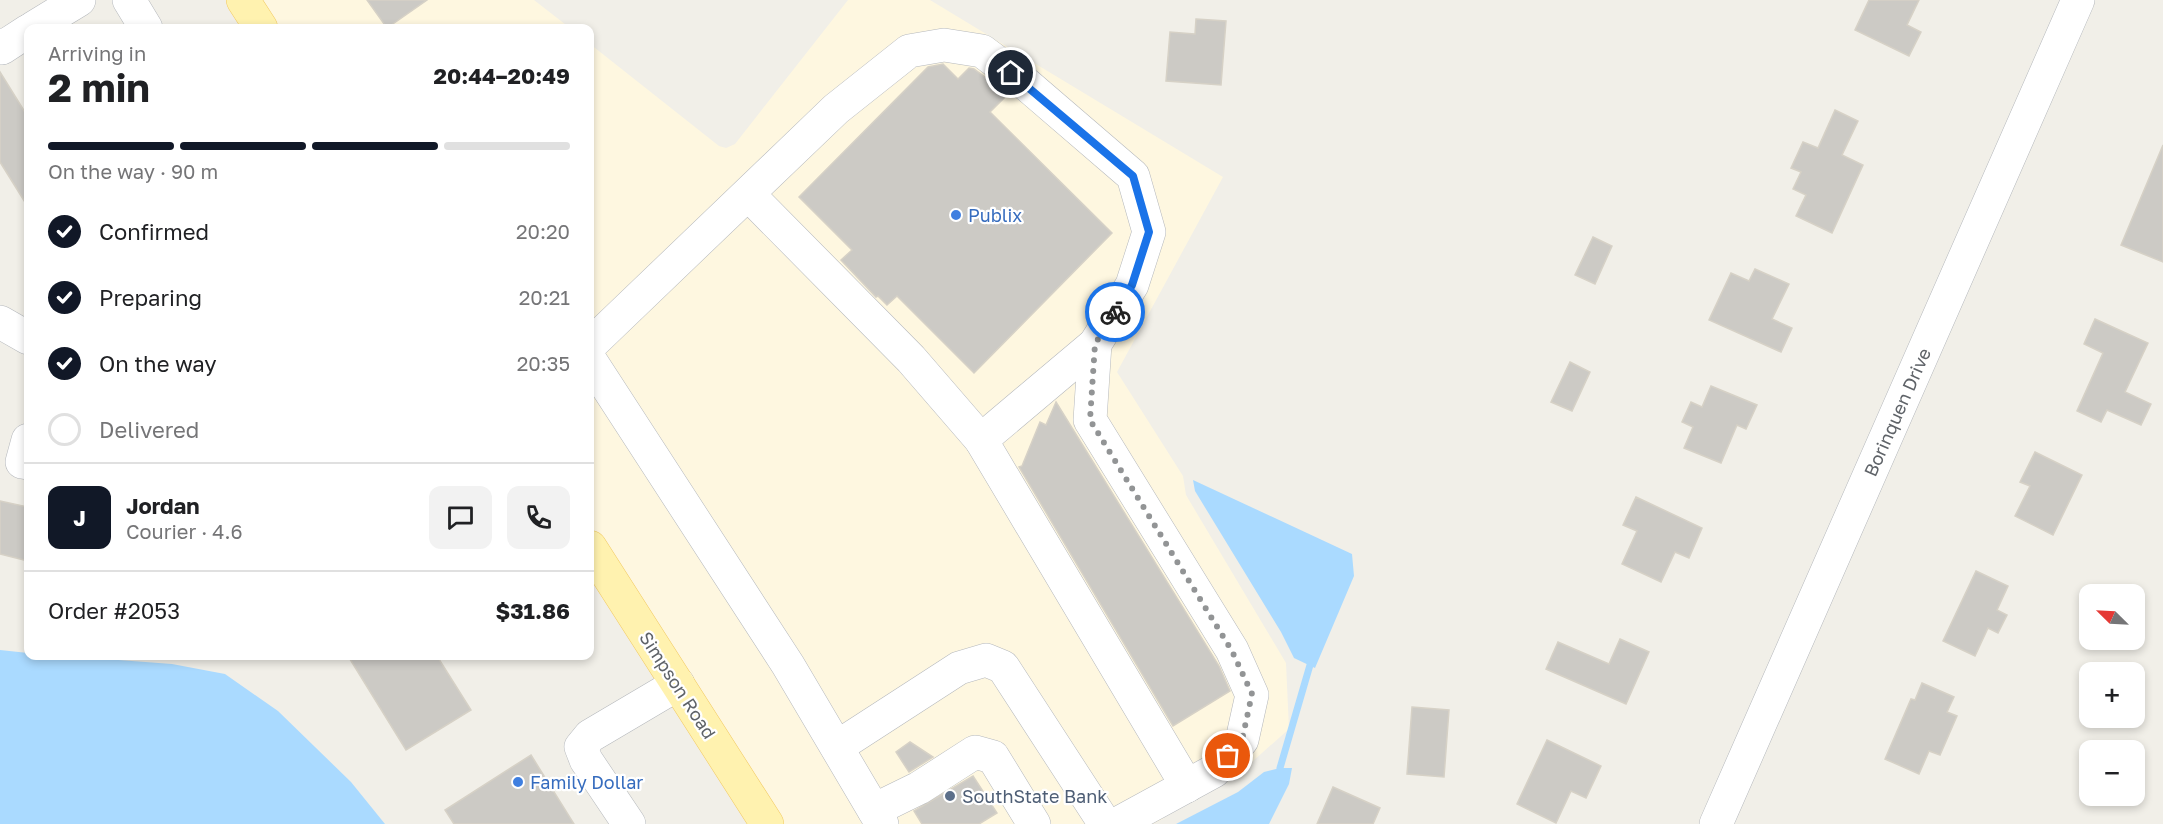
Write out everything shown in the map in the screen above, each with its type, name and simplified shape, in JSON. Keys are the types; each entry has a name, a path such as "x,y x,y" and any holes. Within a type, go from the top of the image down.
{"main road":[{"path":"243,0 258,24"},
{"name":"Simpson Road","path":"594,553 767,824"}],"street":[{"path":"40,24 79,0"},
{"path":"129,0 144,24"},
{"name":"Borinquen Drive","path":"1716,824 2078,0"},
{"path":"0,45 2,48 24,34"},
{"path":"594,341 836,109 909,51 944,45 982,51 1026,84 1133,176 1149,232 1132,285 1095,344 981,440"},
{"path":"748,194 910,359 981,440 1187,786"},
{"path":"0,322 24,336"},
{"path":"1095,344 1090,420 1232,651 1252,694 1242,740 1214,771 1117,824"},
{"path":"594,366 788,665 878,817 975,752 993,757 1034,824"},
{"path":"837,747 959,668 986,660 1003,667 1105,824"},
{"path":"629,824 586,760 581,747 590,736 678,684"}],"shaded area":[{"path":"260,0 534,0 565,24 275,24"},
{"path":"848,0 930,0 1223,177 1117,372 1183,476 1186,495 1286,663 1289,729 1244,769 1169,811 1163,819 1153,824 782,824 594,530 594,47 719,146 726,148 735,144"}],"water":[{"path":"1193,480 1352,554 1354,576 1315,668 1294,658 1281,632 1195,491"},
{"path":"0,650 24,653 24,660 118,660 172,664 225,674 278,711 351,782 385,824 0,824"},
{"path":"1292,768 1289,784 1269,824 1176,824 1238,792 1264,772"}],"building":[{"path":"367,0 427,0 393,24 384,24"},
{"path":"1869,0 1919,0 1907,25 1921,32 1909,56 1855,30"},
{"path":"1196,19 1226,21 1221,85 1166,81 1170,32 1195,34"},
{"name":"Publix","path":"943,64 958,79 969,68 974,69 1008,94 990,112 1112,233 974,373 897,296 887,305 878,296 876,297 841,260 852,250 799,197 928,67"},
{"path":"0,72 24,111 24,201 0,162"},
{"path":"1835,110 1858,121 1842,155 1863,165 1832,233 1796,216 1806,195 1793,189 1801,172 1791,168 1803,142 1818,148"},
{"path":"2163,145 2163,262 2121,245"},
{"path":"1593,237 1612,246 1595,284 1575,275"},
{"path":"1755,269 1789,284 1772,319 1792,328 1781,352 1709,320 1731,273 1749,281"},
{"path":"2095,319 2148,343 2125,392 2151,404 2141,425 2107,410 2101,422 2077,411 2103,353 2084,344"},
{"path":"1570,362 1590,372 1572,411 1551,402"},
{"path":"1711,386 1757,405 1746,429 1737,425 1721,463 1684,448 1693,427 1682,422 1691,402 1702,407"},
{"path":"1056,402 1219,666 1230,691 1173,726 1019,467 1022,466 1040,422 1046,425"},
{"path":"2035,452 2082,475 2053,535 2015,516 2030,486 2020,482"},
{"path":"1636,497 1702,528 1689,558 1675,552 1661,582 1622,564 1637,531 1623,525"},
{"path":"0,501 24,506 24,560 0,554"},
{"path":"1976,571 2008,586 1997,610 2007,615 1998,633 1988,628 1975,656 1943,641"},
{"path":"1620,639 1649,652 1626,704 1546,669 1558,642 1609,664"},
{"path":"350,660 440,660 471,710 406,750"},
{"path":"1922,683 1954,697 1947,712 1957,716 1940,755 1929,751 1919,774 1885,759 1911,699 1915,700"},
{"path":"1412,707 1449,710 1444,777 1407,774"},
{"path":"1547,740 1601,766 1586,798 1571,791 1556,823 1517,804"},
{"path":"910,742 933,757 909,772 896,752"},
{"name":"Family Dollar","path":"531,755 574,824 454,824 445,810"},
{"name":"SouthState Bank","path":"973,776 997,813 979,824 922,824 914,811"},
{"path":"1333,787 1380,808 1373,824 1317,824"}],"waterway":[{"path":"1280,768 1310,665"}],"way so far":[{"path":"1115,312 1095,344 1090,420 1232,651 1252,694 1242,740 1228,756"}],"place":[{"name":"Publix","path":"956,215"},
{"name":"Family Dollar","path":"518,782"},
{"name":"SouthState Bank","path":"950,796"}],"route":[{"path":"1011,73 1133,176 1149,232 1132,285 1115,312"}]}
